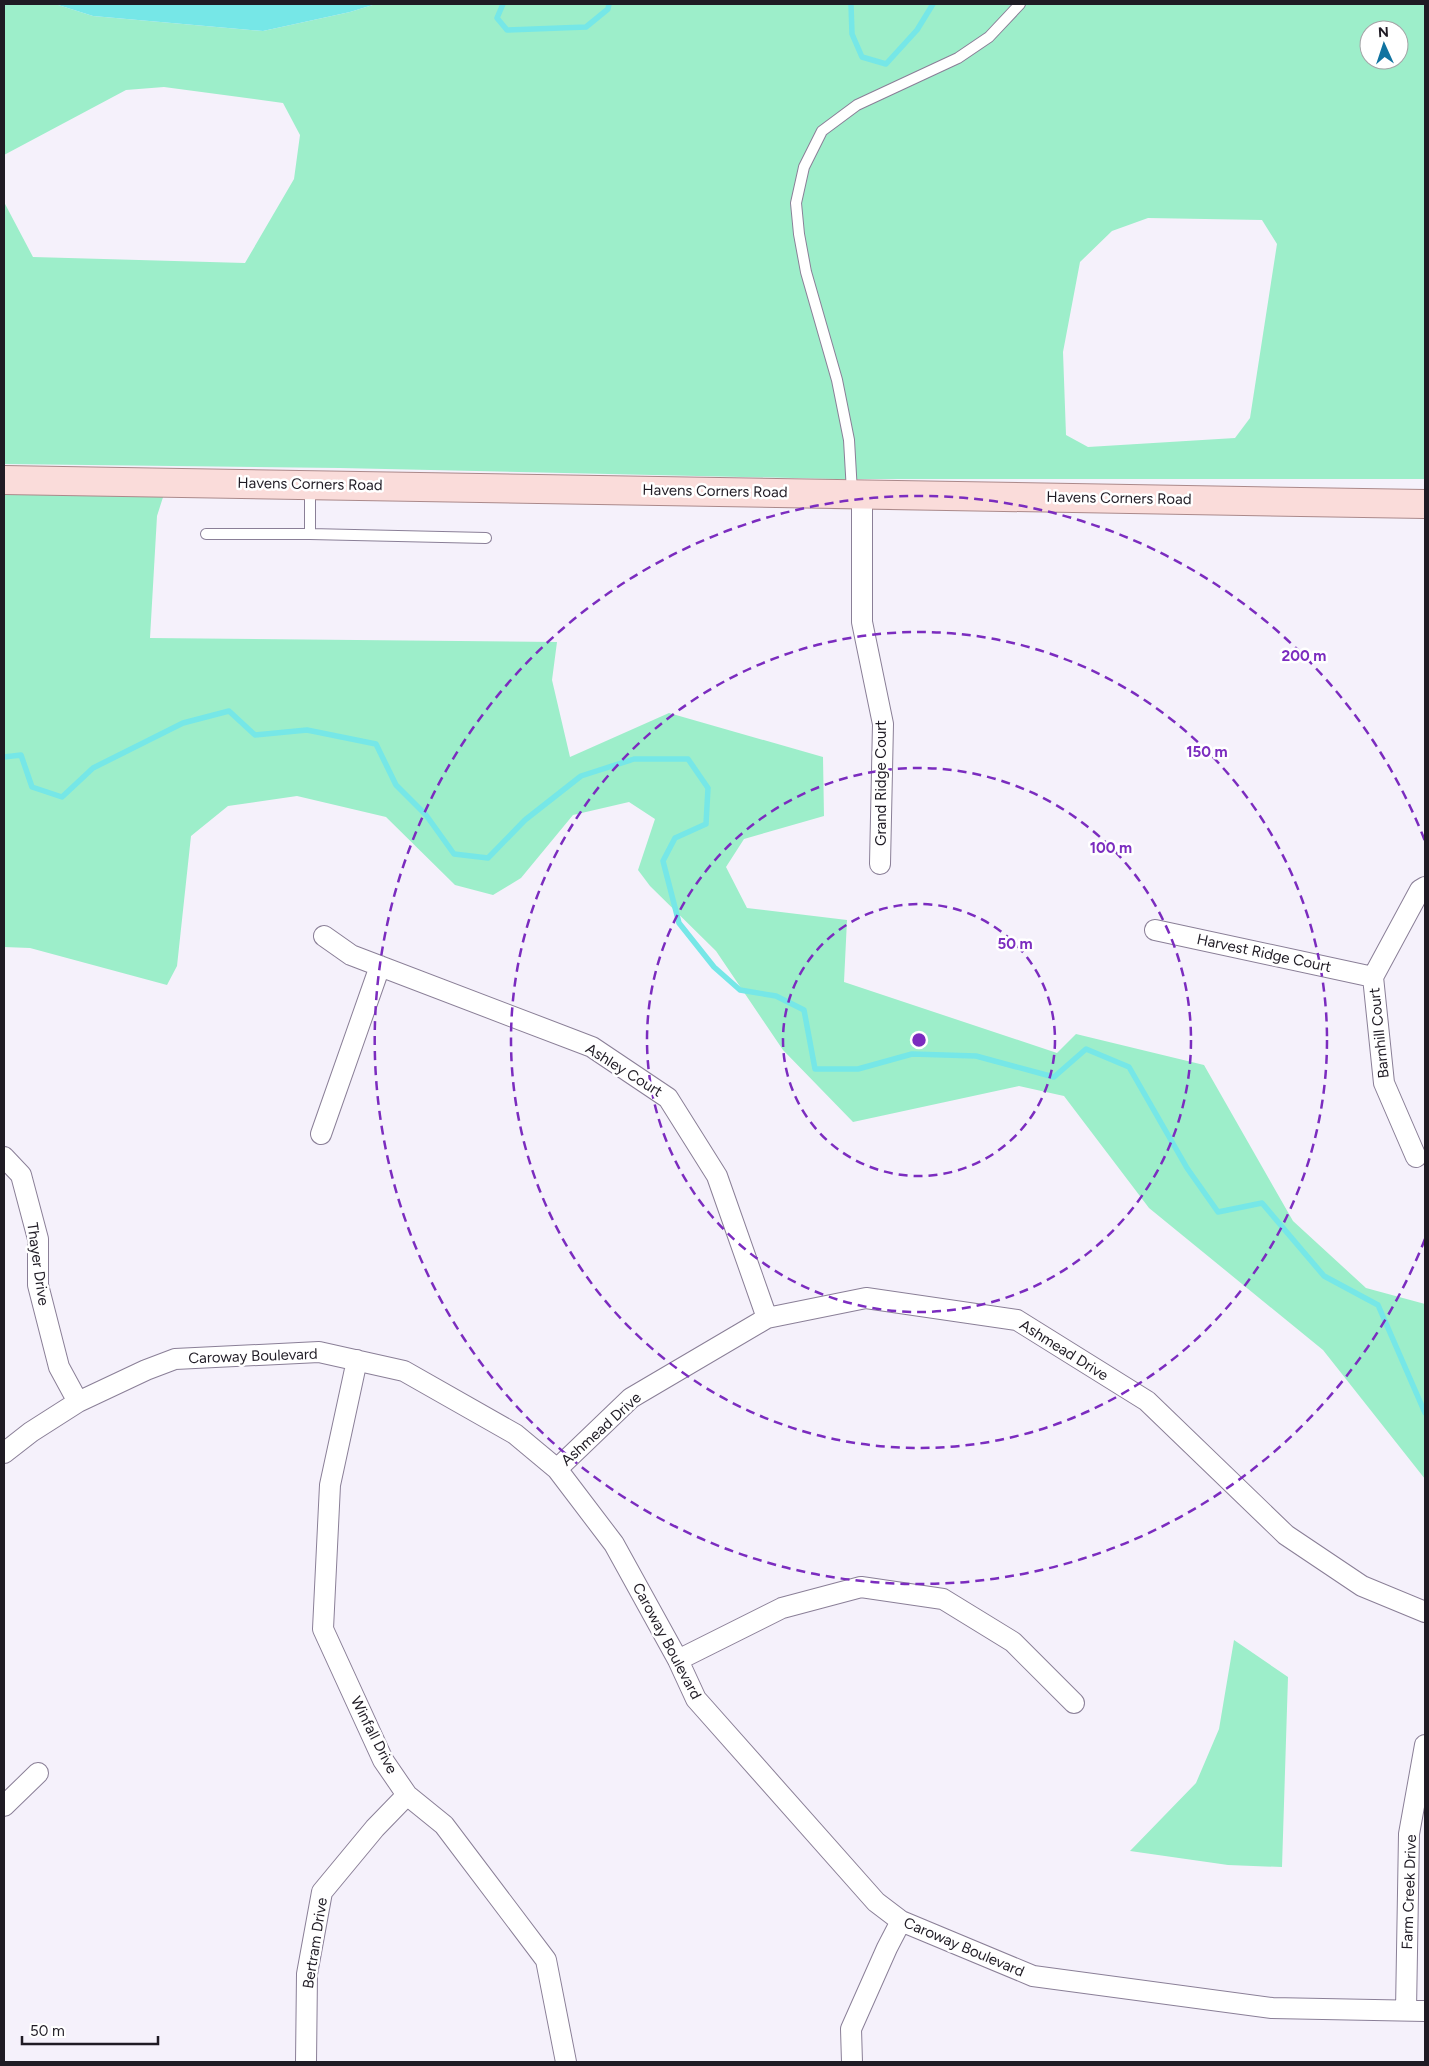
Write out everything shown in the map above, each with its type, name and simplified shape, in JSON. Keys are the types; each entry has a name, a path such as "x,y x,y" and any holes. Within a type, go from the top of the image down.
{"main road":[{"name":"Havens Corners Road","path":"4,480 1425,504"}],"street":[{"name":"Grand Ridge Court","path":"857,493 862,622 884,724 880,864"},
{"name":"Barnhill Court","path":"1416,1157 1384,1083 1373,977 1420,890 1425,888"},
{"name":"Harvest Ridge Court","path":"1155,930 1373,977"},
{"name":"Ashley Court","path":"324,936 351,955 592,1047 668,1098 718,1176 767,1318"},
{"path":"321,1134 380,966"},
{"name":"Thayer Drive","path":"4,1157 21,1175 38,1239 38,1286 58,1367 78,1402"},
{"name":"Ashmead Drive","path":"557,1469 631,1398 767,1318 866,1298 1017,1320 1147,1401 1286,1536 1362,1586 1425,1612"},
{"name":"Caroway Boulevard","path":"4,1453 31,1432 78,1402 146,1370 175,1359 319,1352 404,1371 515,1434 557,1469 614,1544 678,1660 696,1699 876,1902 901,1921 1033,1976 1272,2008 1415,2011"},
{"name":"Winfall Drive","path":"357,1360 330,1485 323,1629 383,1760 407,1795 444,1825 546,1960 566,2062"},
{"path":"678,1660 782,1608 862,1587 943,1599 1013,1642 1074,1703"},
{"name":"Farm Creek Drive","path":"1415,2011 1409,1834 1425,1745"},
{"path":"4,1806 38,1773"},
{"name":"Bertram Drive","path":"306,2062 307,1974 322,1892 375,1828 407,1795"},
{"path":"852,2062 851,2029 901,1921"}],"lane":[{"path":"857,493 837,380 806,272 799,234 796,203 804,167 822,131 857,105 958,58 989,37 1020,4"},
{"path":"310,484 310,534"},
{"path":"206,534 486,538"}],"green space":[{"path":"4,4 55,4 93,16 263,31 350,12 376,4 1425,4 1425,479 836,479 340,468 4,464 4,202 33,257 245,263 294,179 300,135 283,103 164,87 126,90 4,155","holes":["1148,218 1262,220 1277,244 1250,418 1235,438 1088,447 1066,435 1063,352 1080,262 1112,231"]},
{"path":"4,491 165,491 157,516 150,638 557,642 552,680 570,757 669,713 823,757 824,816 744,839 726,867 747,908 847,920 844,982 1057,1053 1076,1034 1204,1065 1293,1221 1366,1288 1425,1304 1425,1479 1323,1350 1149,1208 1064,1096 1019,1086 853,1122 783,1050 716,951 650,886 638,870 655,819 629,802 573,815 521,878 493,895 455,885 386,817 297,796 228,806 191,836 177,966 167,985 30,948 4,947"},
{"path":"1234,1640 1288,1677 1282,1867 1228,1865 1130,1851 1196,1783 1219,1729"}],"water":[{"path":"55,4 376,4 350,12 263,31 93,16"}],"waterway":[{"path":"503,4 497,18 507,30 586,27 608,9 609,4"},
{"path":"851,4 852,34 862,57 886,64 917,30 933,4"},
{"path":"4,757 21,755 32,787 62,797 93,768 183,723 229,711 255,735 307,730 376,744 396,785 426,815 454,854 488,858 525,820 581,776 634,759 688,759 708,788 706,824 675,838 663,861 679,923 714,967 740,990 776,996 804,1010 815,1069 858,1069 912,1054 976,1056 1054,1077 1086,1049 1129,1067 1187,1168 1218,1212 1262,1203 1324,1276 1378,1305 1425,1413"}]}
